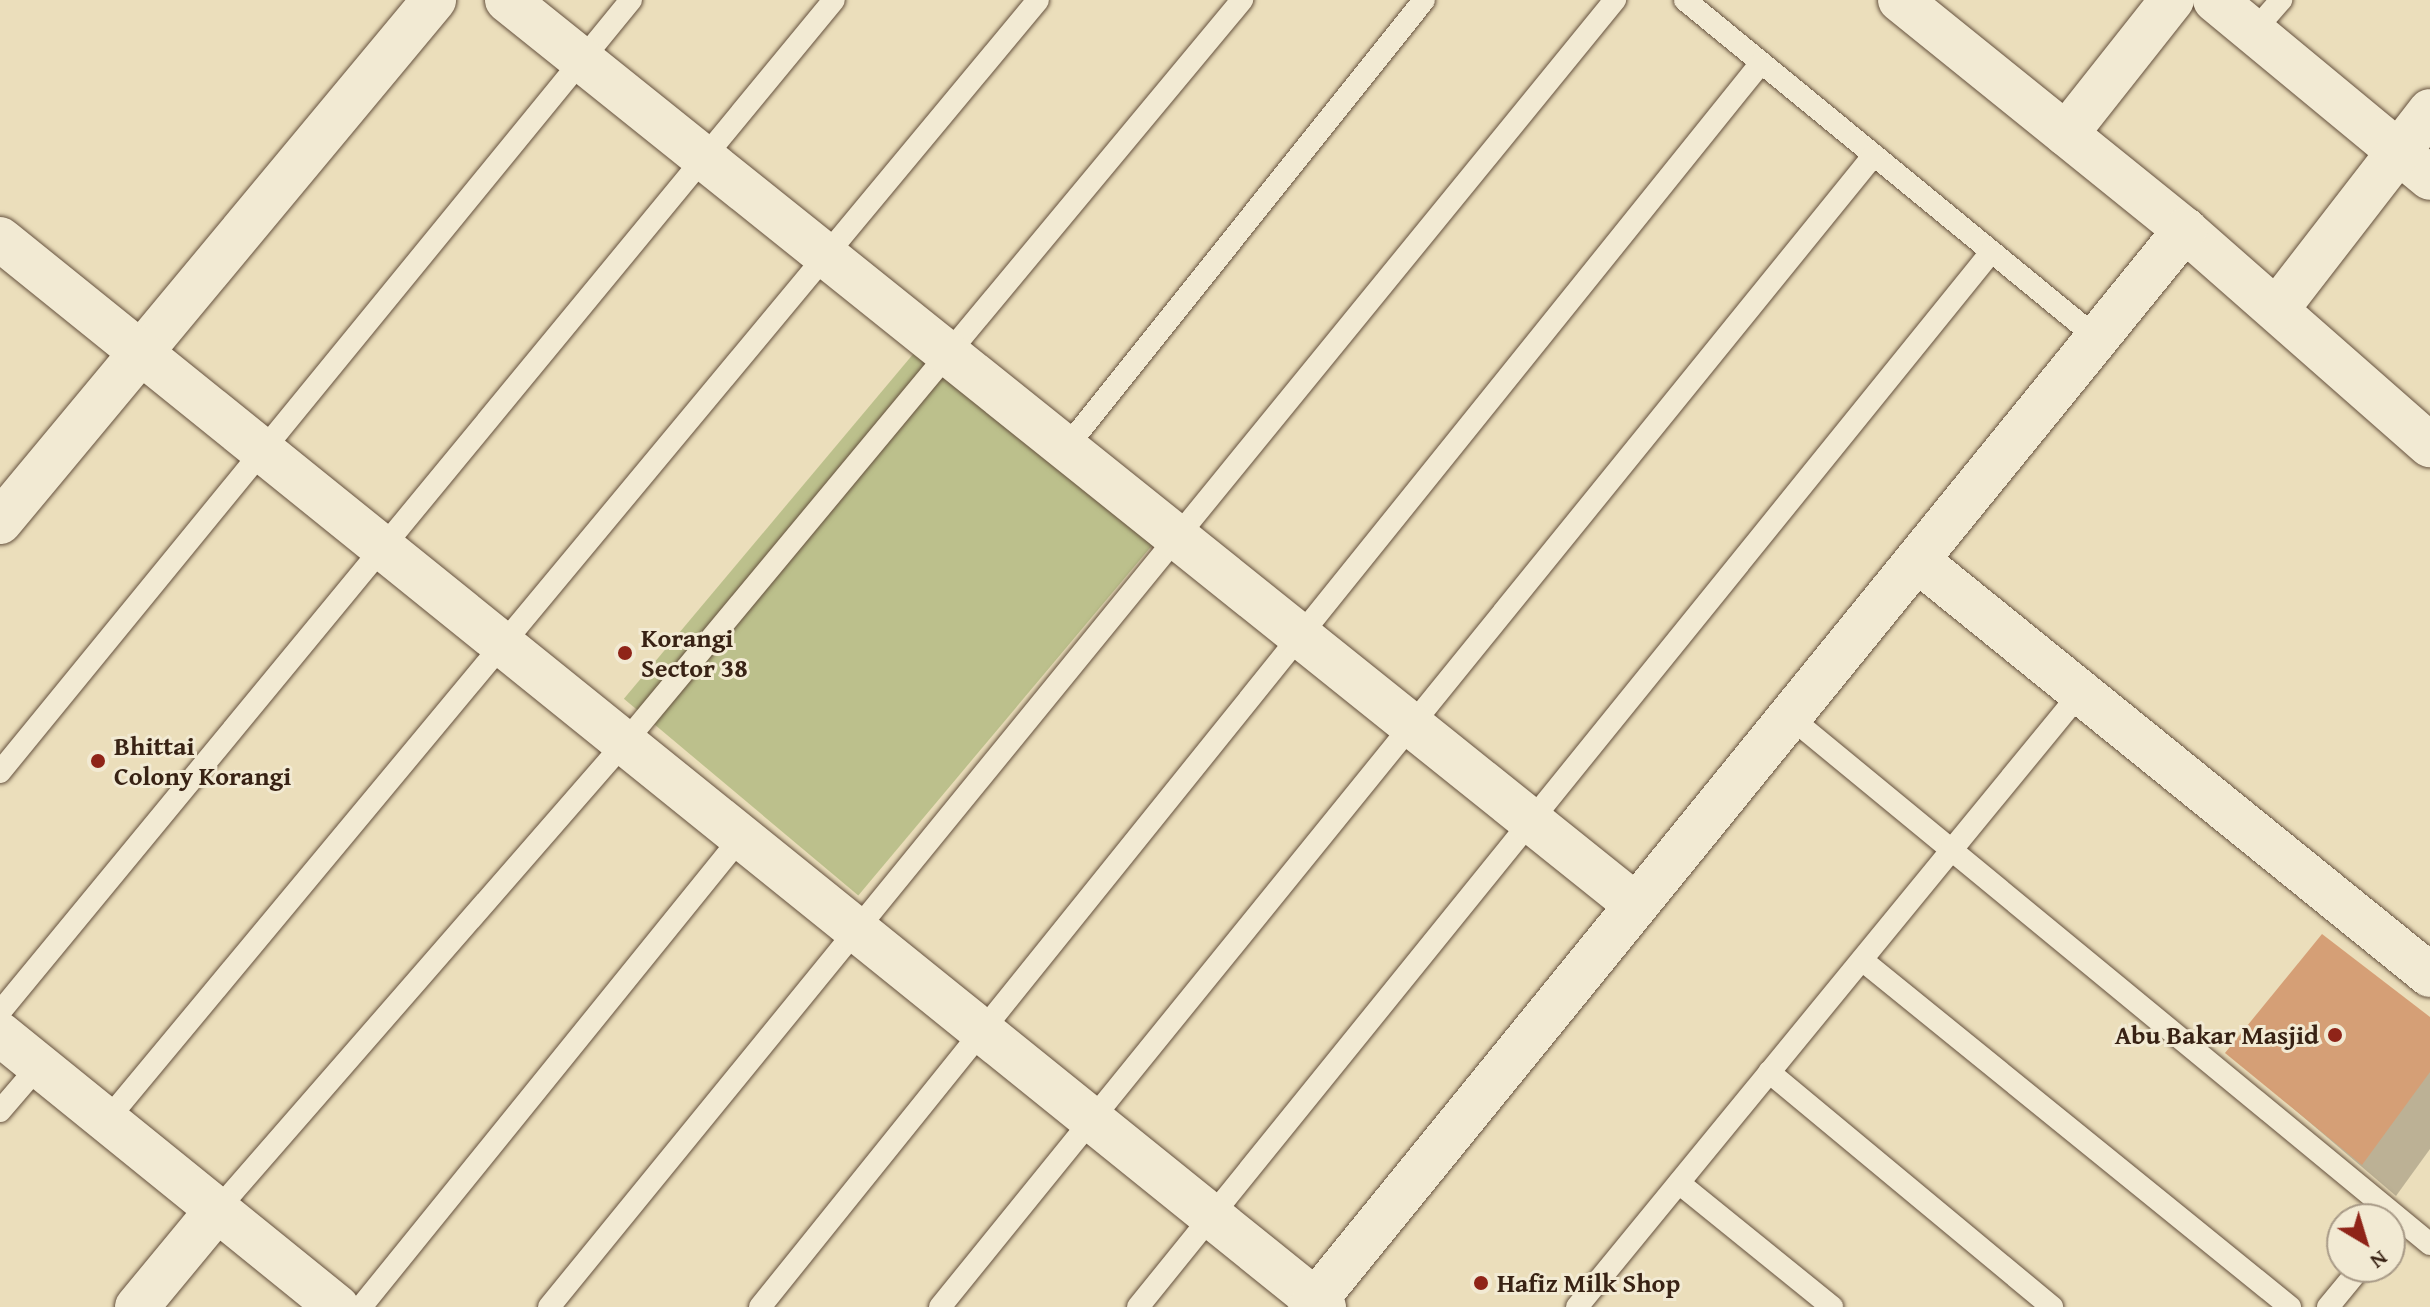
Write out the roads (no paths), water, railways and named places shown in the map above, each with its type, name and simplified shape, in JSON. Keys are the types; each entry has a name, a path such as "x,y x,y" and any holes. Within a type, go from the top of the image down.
{"street":[{"path":"0,522 434,0"},
{"path":"507,0 1636,905"},
{"path":"1900,0 2185,230 2430,445"},
{"path":"2066,134 2172,0"},
{"path":"2215,0 2267,16 2395,151 2430,178"},
{"path":"2277,309 2395,151 2430,111"},
{"path":"0,239 743,835 1317,1305 1636,905 2185,230"},
{"path":"1917,560 2424,959"},
{"path":"0,1034 37,1068 107,1120 337,1307"},
{"path":"137,1307 218,1209"}],"lane":[{"path":"0,772 631,0"},
{"path":"0,1012 834,0"},
{"path":"107,1120 1038,0"},
{"path":"218,1209 626,741 1242,0"},
{"path":"1066,448 1424,0"},
{"path":"549,1307 1615,0"},
{"path":"1685,0 2097,338"},
{"path":"760,1307 1761,63"},
{"path":"940,1307 1874,155"},
{"path":"1138,1307 1991,252"},
{"path":"1577,1307 2081,692"},
{"path":"1790,717 1952,850 2368,1203"},
{"path":"361,1307 743,835"},
{"path":"1862,960 2290,1307"},
{"path":"0,1111 37,1068"},
{"path":"1769,1072 2052,1307"},
{"path":"1679,1183 1832,1307"},
{"path":"2406,1232 2430,1244"},
{"path":"2328,1307 2348,1283"}],"place":[{"name":"Korangi Sector 38","path":"625,653"},
{"name":"Bhittai Colony Korangi","path":"98,761"},
{"name":"Abu Bakar Masjid","path":"2335,1035"},
{"name":"Hafiz Milk Shop","path":"1481,1283"}]}
